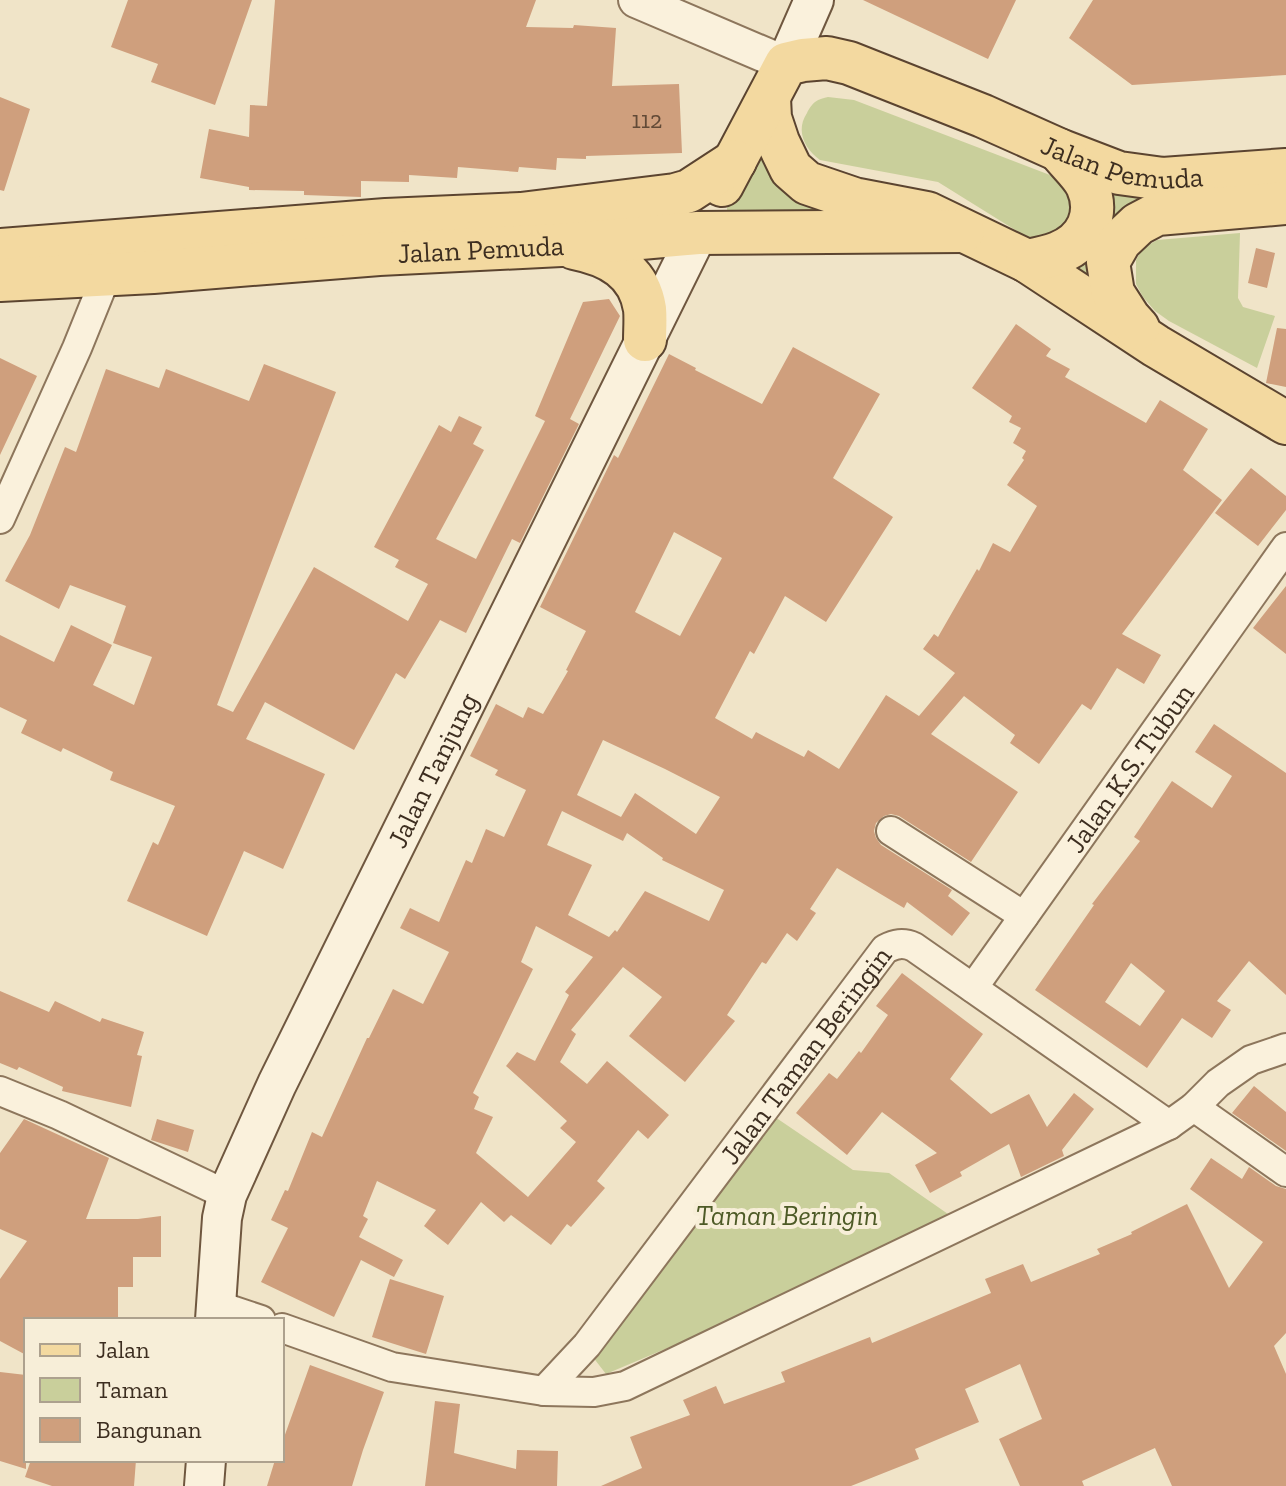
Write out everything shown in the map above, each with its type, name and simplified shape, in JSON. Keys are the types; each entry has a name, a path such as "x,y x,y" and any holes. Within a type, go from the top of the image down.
{"main road":[{"path":"698,233 778,81 814,0"},
{"name":"Jalan Pemuda","path":"1156,346 1027,261 927,213 854,199 807,183 791,169 770,118 778,81 803,60 827,58 849,63 1119,173 1163,179 1286,170"},
{"path":"1027,261 1060,252 1075,242 1086,231 1093,211 1086,185 1059,150"},
{"name":"Jalan Pemuda","path":"0,280 110,258 386,220 521,214 675,195 689,191 735,161"},
{"path":"1286,203 1157,214 1138,224 1120,241 1108,262 1113,293 1129,318 1156,346 1286,423"},
{"name":"Jalan Pemuda","path":"0,250 110,258 394,253 561,245 698,233 963,231"},
{"name":"Jalan Tanjung","path":"215,1312 222,1218 227,1195 284,1069 698,233"},
{"path":"561,245 591,251 629,272 641,292 646,311 645,340"},
{"path":"204,1486 206,1462"}],"street":[{"path":"636,0 778,81"},
{"path":"0,519 77,348 110,258"},
{"name":"Jalan K.S. Tubun","path":"973,988 1286,547"},
{"path":"891,831 1024,916"},
{"name":"Jalan Taman Beringin","path":"544,1391 587,1345 885,949 892,945 907,944 1169,1125"},
{"path":"284,1329 392,1367 544,1391 594,1392 625,1386 1169,1125 1194,1107 1218,1083 1251,1060 1286,1048"},
{"path":"0,1091 59,1115 227,1195"},
{"path":"1194,1107 1286,1172"},
{"path":"215,1312 250,1318"}],"green space":[{"path":"828,97 854,100 1063,180 1075,197 1068,231 1033,241 938,182 820,160 806,145 802,126 813,104"},
{"path":"756,150 855,213 727,214 727,208"},
{"path":"1097,189 1123,196 1157,196 1103,288 1056,261"},
{"path":"1240,233 1238,298 1243,307 1275,316 1257,368 1169,321 1155,311 1136,284 1136,260 1142,249 1157,240"},
{"name":"Taman Beringin","path":"772,1115 853,1170 889,1173 948,1214 807,1289 606,1374 589,1352"}],"building":[{"path":"128,0 252,0 215,105 151,82 158,64 111,47"},
{"path":"275,0 536,0 526,27 573,28 574,25 616,28 612,86 679,84 682,153 557,158 556,170 519,167 518,172 458,167 457,178 409,175 409,182 361,181 361,197 304,195 304,191 249,190 249,187 200,178 209,129 249,137 250,105 267,106"},
{"path":"863,0 1016,0 988,59"},
{"path":"1093,0 1286,0 1286,75 1132,85 1069,38"},
{"path":"0,97 30,109 4,191 0,190"},
{"path":"1256,248 1275,253 1267,288 1248,283"},
{"path":"609,299 620,316 570,419 579,424 520,543 512,539 466,633 440,620 405,679 396,673 354,750 265,702 246,739 325,774 283,869 244,851 207,936 127,901 153,842 158,845 175,806 110,780 113,772 63,748 61,752 21,733 27,720 0,707 0,635 54,662 71,625 112,645 93,685 134,705 152,657 113,643 126,606 70,585 59,609 5,581 30,535 65,447 76,452 106,369 159,388 166,369 249,401 264,364 336,392 217,705 233,712 314,567 408,621 428,584 395,567 399,560 374,547 439,425 451,432 459,416 482,427 473,444 484,450 436,539 476,559 545,421 535,416 583,302"},
{"path":"1016,324 1051,349 1046,356 1070,369 1065,377 1146,423 1160,400 1208,429 1183,470 1222,500 1122,634 1161,655 1144,684 1117,668 1091,710 1082,704 1039,764 1010,743 1015,735 964,696 931,734 1018,792 971,862 899,816 884,816 876,823 874,831 881,845 952,890 948,896 970,913 952,936 907,902 904,908 837,868 810,909 816,913 797,941 787,933 766,964 762,962 727,1015 735,1021 685,1082 629,1036 662,997 623,967 571,1030 576,1034 560,1062 587,1084 607,1061 669,1115 648,1139 638,1130 597,1181 605,1188 571,1227 567,1224 551,1245 511,1215 504,1222 481,1202 448,1245 424,1226 436,1210 377,1181 363,1216 368,1219 359,1237 403,1260 394,1277 361,1260 334,1317 261,1282 288,1228 271,1220 285,1190 288,1191 312,1132 322,1137 393,989 423,1004 449,952 400,928 410,908 439,922 466,860 472,863 486,829 504,837 526,790 495,775 498,770 470,756 496,704 523,718 528,707 543,714 568,671 586,631 540,607 614,455 618,458 669,354 762,404 793,347 880,394 833,478 893,517 826,622 785,596 754,654 750,651 715,718 752,739 756,732 804,757 808,750 839,769 886,695 919,716 955,673 923,649 934,634 938,637 993,543 1010,552 1037,506 1007,485 1024,460 1026,451 1013,443 1021,428 1009,422 1012,416 972,388","holes":["674,532 722,558 680,636 635,612","603,740 720,797 696,834 635,793 621,817 577,795","562,811 623,841 627,833 662,860 724,890 709,921 645,891 617,932 615,930 609,937 568,915 592,865 547,845","536,926 593,957 565,992 569,995 535,1061 517,1052 506,1066 567,1121 560,1128 576,1142 528,1197 476,1153 493,1117 474,1109 479,1097 473,1093 533,969 521,962"]},
{"path":"1277,328 1286,329 1286,387 1266,383"},
{"path":"0,358 37,376 0,455"},
{"path":"1251,468 1286,496 1286,510 1258,546 1215,513"},
{"path":"1286,586 1286,654 1253,628"},
{"path":"1214,724 1286,773 1286,995 1249,961 1217,1001 1231,1010 1212,1038 1182,1018 1147,1068 1035,990 1092,904 1140,841 1134,837 1172,781 1212,808 1232,776 1195,752","holes":["1131,963 1165,991 1140,1026 1105,1002"]},
{"path":"902,973 983,1034 950,1079 991,1114 1029,1094 1047,1127 1074,1093 1094,1109 1062,1150 1064,1156 1021,1177 1009,1144 960,1172 962,1176 930,1193 915,1165 937,1153 882,1112 847,1155 796,1113 829,1073 837,1079 859,1051 861,1053 888,1015 876,1006"},
{"path":"0,991 49,1012 55,1001 100,1022 102,1018 144,1032 137,1055 142,1056 131,1107 62,1091 63,1087 19,1067 17,1070 0,1063"},
{"path":"1254,1086 1286,1112 1286,1151 1232,1113"},
{"path":"24,1119 109,1158 86,1219 161,1216 161,1257 133,1257 133,1287 118,1287 118,1318 24,1318 24,1354 0,1341 0,1279 27,1241 0,1229 0,1153"},
{"path":"157,1119 194,1130 188,1152 151,1140"},
{"path":"1211,1158 1242,1179 1249,1167 1276,1186 1286,1189 1286,1333 1274,1346 1286,1374 1286,1486 1172,1486 1155,1448 1082,1481 1084,1486 1020,1486 999,1439 1042,1419 1020,1364 965,1389 979,1422 915,1449 919,1459 851,1486 601,1486 642,1468 630,1437 690,1415 683,1400 716,1386 724,1404 785,1382 781,1372 870,1337 872,1343 991,1293 985,1279 1023,1264 1031,1282 1100,1254 1097,1249 1187,1204 1229,1288 1263,1242 1190,1189"},
{"path":"390,1279 444,1296 426,1354 372,1337"},
{"path":"310,1365 384,1392 352,1486 267,1486 274,1462 284,1462 284,1437"},
{"path":"0,1372 24,1375 26,1469 0,1461"},
{"path":"435,1401 460,1404 454,1453 516,1469 517,1450 558,1451 557,1486 425,1486"},
{"path":"30,1462 136,1462 134,1486 52,1486 25,1477"}]}
